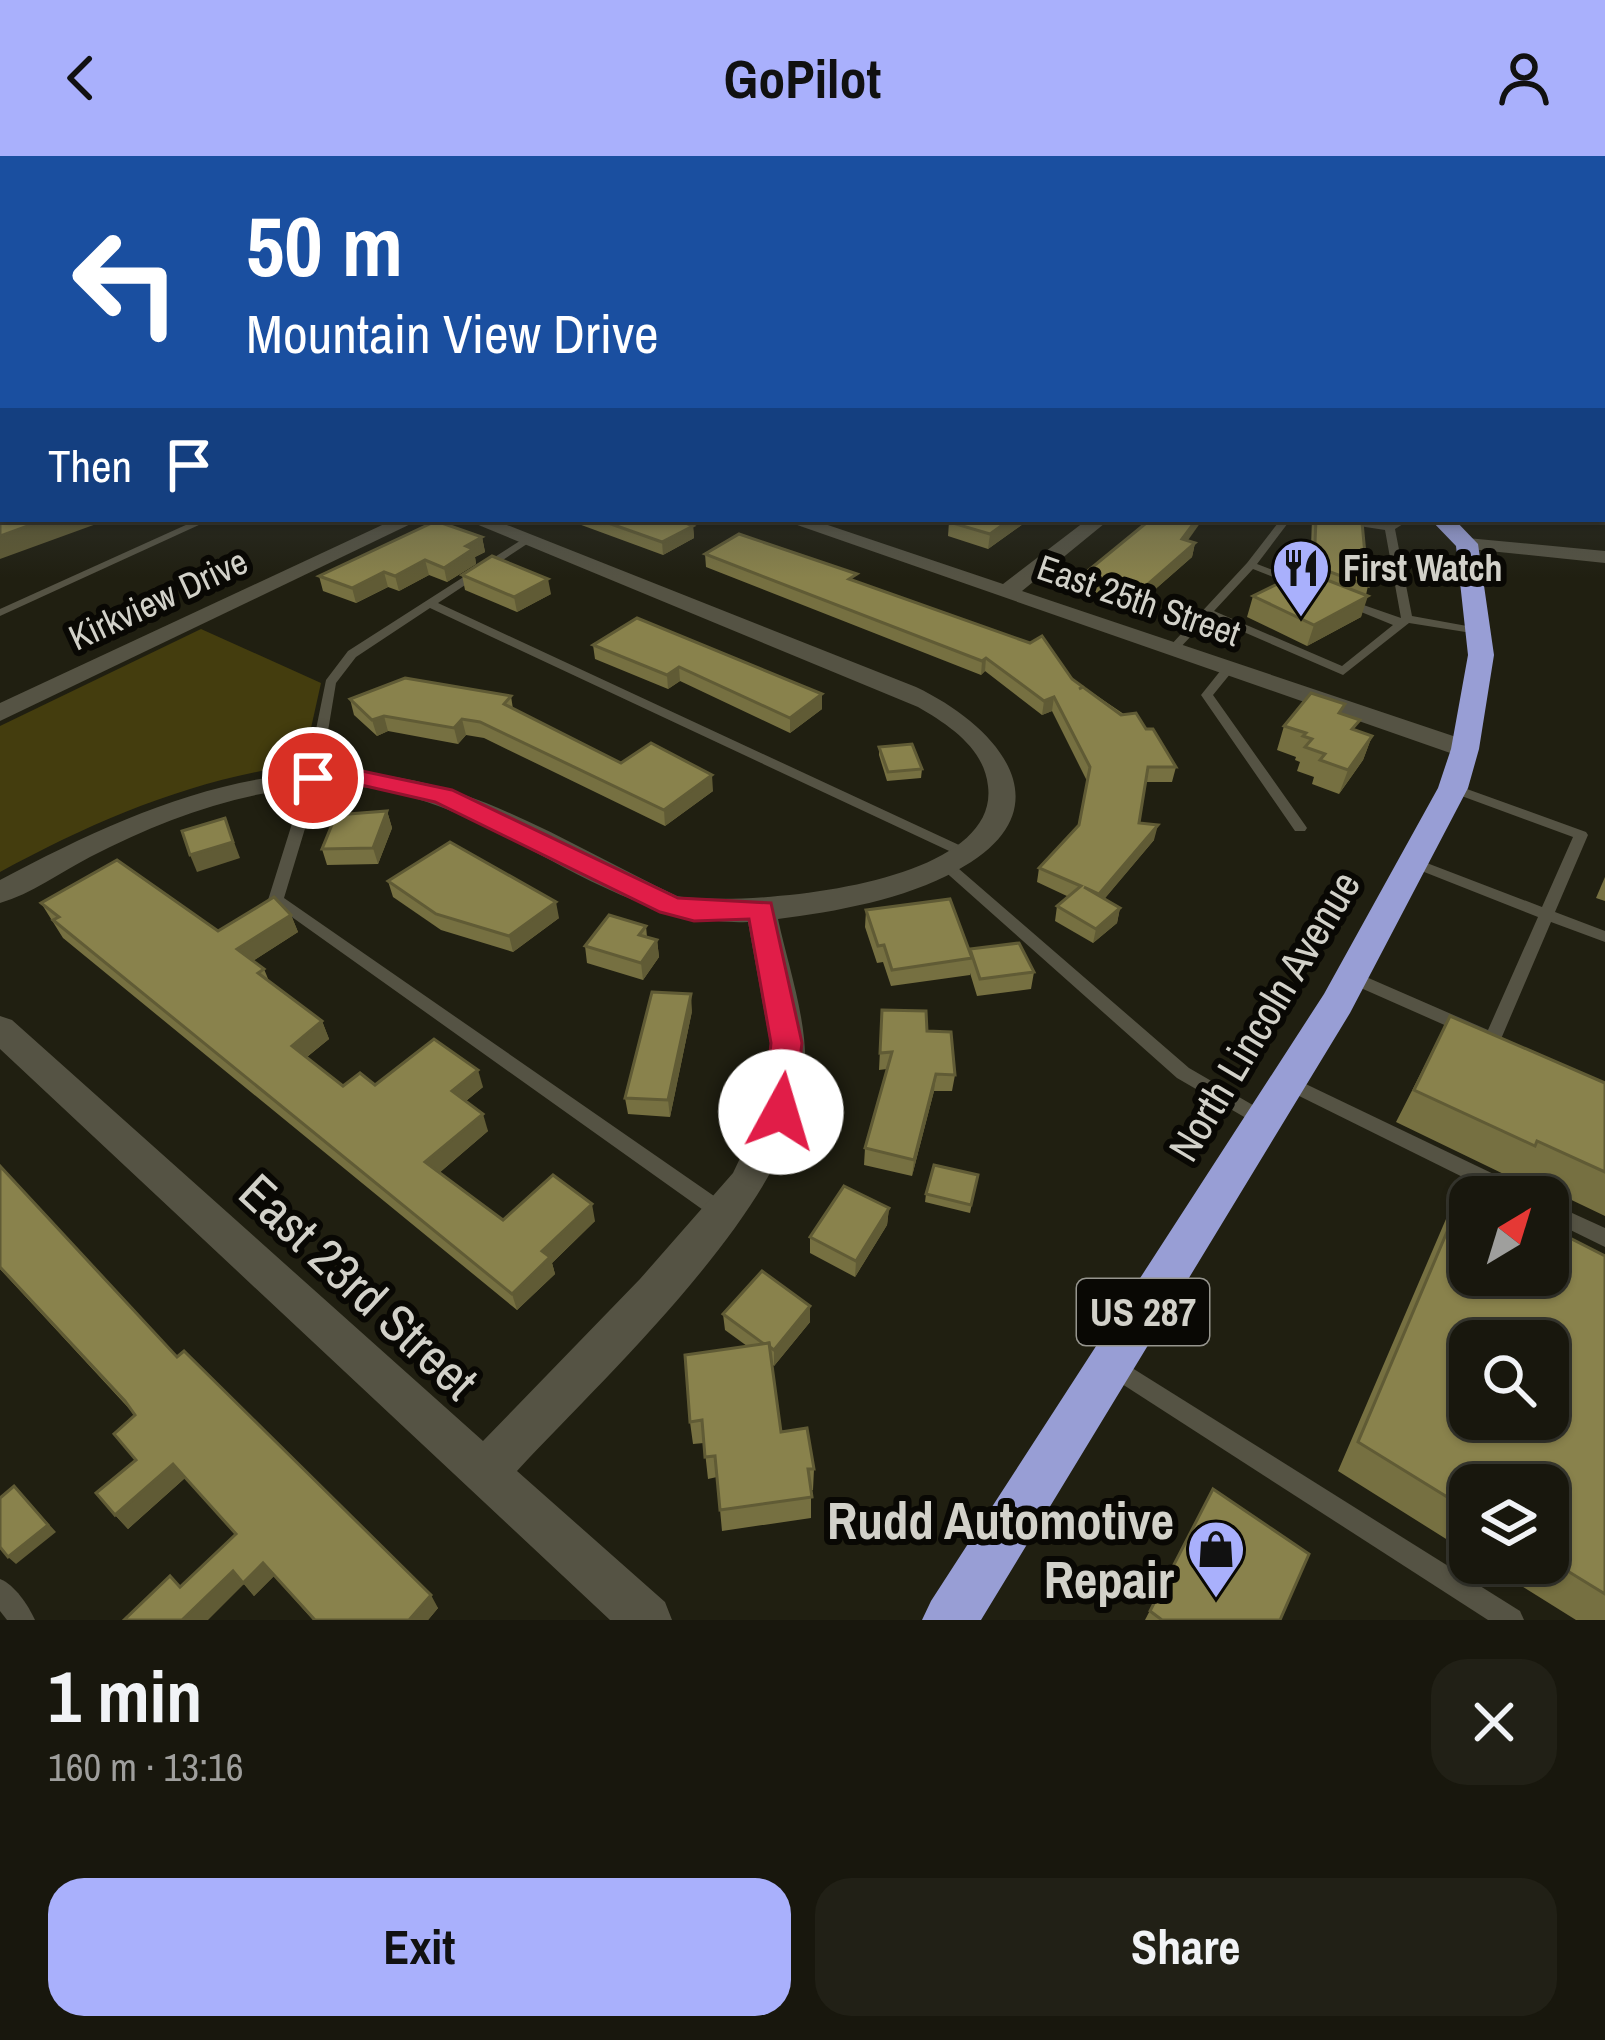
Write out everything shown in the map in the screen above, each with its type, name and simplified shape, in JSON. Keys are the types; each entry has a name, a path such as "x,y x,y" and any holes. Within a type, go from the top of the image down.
{"highway":[{"name":"North Lincoln Avenue","path":"950,1620 1350,977 1453,788 1465,749 1480,655 1471,531"}],"street":[{"name":"Kirkview Drive","path":"0,713 405,522"},
{"path":"0,892 118,830 171,808 259,784 313,778 357,777 443,796 670,905 694,911 761,910 892,884 957,859 989,834 1005,798 997,758 958,720 888,686 481,522"},
{"name":"East 25th Street","path":"799,522 1465,749"},
{"path":"1006,593 1096,522"},
{"path":"1471,531 1604,558"},
{"path":"484,1473 655,1292 747,1184 781,1112 787,1078 787,1043 761,910"},
{"name":"East 23rd Street","path":"0,1029 647,1620"}],"lane":[{"path":"0,613 200,522"},
{"path":"1173,650 1284,522"},
{"path":"1352,522 1390,528 1401,522"},
{"path":"1390,528 1404,621"},
{"path":"526,540 352,654 330,683 313,778 276,900 723,1213"},
{"path":"1251,565 1315,590"},
{"path":"1336,598 1404,621 1478,632"},
{"path":"431,604 957,859 1183,1073 1275,1101 1468,1176"},
{"path":"1207,612 1343,671 1404,621"},
{"path":"1229,668 1207,695 1300,828"},
{"path":"1350,977 1492,1039 1581,835 1453,788"},
{"path":"1414,863 1605,938"},
{"path":"1569,1220 1605,1238"},
{"path":"1110,1364 1510,1620"},
{"path":"0,1591 22,1620"}],"shaded area":[{"path":"201,629 321,683 303,764 223,780 147,804 0,872 0,726"}],"building":[{"path":"0,522 39,522 0,536"},
{"path":"434,522 482,537 466,546 473,549 444,568 425,560 395,576 384,572 352,588 319,576"},
{"path":"605,522 693,526 662,542"},
{"path":"949,522 1007,522 990,534"},
{"path":"1147,522 1195,522 1182,539 1195,543 1139,592 1084,574"},
{"path":"1316,522 1362,522 1368,586 1314,566"},
{"path":"739,534 857,574 849,579 1030,643 1042,636 1072,679 1121,715 1136,713 1146,729 1153,729 1176,767 1148,767 1139,823 1158,825 1099,894 1084,887 1120,908 1096,929 1057,906 1081,886 1039,868 1079,825 1090,767 1054,697 1044,701 986,658 982,661 705,554"},
{"path":"492,556 548,579 514,597 462,575"},
{"path":"1304,571 1368,596 1314,625 1253,596"},
{"path":"637,618 822,694 790,718 679,667 667,675 593,645"},
{"path":"405,678 511,696 504,704 621,763 651,743 712,775 664,810 480,722 462,719 454,728 384,716 372,720 350,699"},
{"path":"1311,693 1345,704 1339,713 1360,720 1352,729 1372,736 1348,770 1320,760 1325,754 1305,747 1312,739 1303,736 1306,733 1284,726"},
{"path":"912,744 922,769 888,772 879,747"},
{"path":"387,811 373,848 322,849 336,815"},
{"path":"225,818 233,842 190,855 182,831"},
{"path":"450,842 556,902 509,936 436,914 388,881"},
{"path":"117,860 218,931 274,897 291,915 237,949 264,969 258,973 322,1021 292,1046 343,1086 360,1073 375,1085 434,1039 478,1070 452,1091 483,1114 425,1162 503,1220 553,1175 592,1204 542,1251 550,1257 512,1294 53,920 59,917 41,903"},
{"path":"950,899 972,958 892,970 866,910"},
{"path":"609,915 646,926 639,935 657,940 641,963 585,946"},
{"path":"1019,943 1034,972 980,979 970,949"},
{"path":"652,992 691,994 668,1100 625,1098"},
{"path":"882,1010 926,1011 927,1031 951,1032 955,1075 936,1074 914,1160 865,1148 892,1052 880,1053"},
{"path":"1450,1016 1605,1083 1605,1172 1537,1141 1535,1146 1414,1090"},
{"path":"934,1165 978,1175 971,1205 926,1194"},
{"path":"0,1166 177,1357 184,1351 431,1595 409,1620 315,1620 263,1563 243,1583 233,1571 182,1620 124,1620 170,1576 180,1587 236,1534 173,1464 115,1515 96,1493 136,1460 114,1434 135,1415 0,1267"},
{"path":"844,1186 889,1208 856,1261 810,1237"},
{"path":"1449,1227 1449,1296 1569,1296 1569,1238 1605,1256 1605,1594 1569,1572 1569,1464 1449,1464 1449,1498 1358,1442"},
{"path":"762,1271 810,1306 774,1350 723,1314"},
{"path":"769,1343 781,1432 807,1428 814,1469 808,1469 812,1497 720,1510 715,1456 705,1457 702,1420 690,1422 685,1355"},
{"path":"14,1486 48,1525 8,1557 0,1547 0,1498"},
{"path":"1213,1489 1309,1554 1280,1620 1162,1620 1150,1611"}],"place":[{"name":"First Watch","path":"1301,619"},
{"name":"Rudd Automotive Repair","path":"1216,1600"}],"route":[{"path":"313,778 357,777 443,796 670,905 694,911 761,910 787,1043 781,1112"}]}
